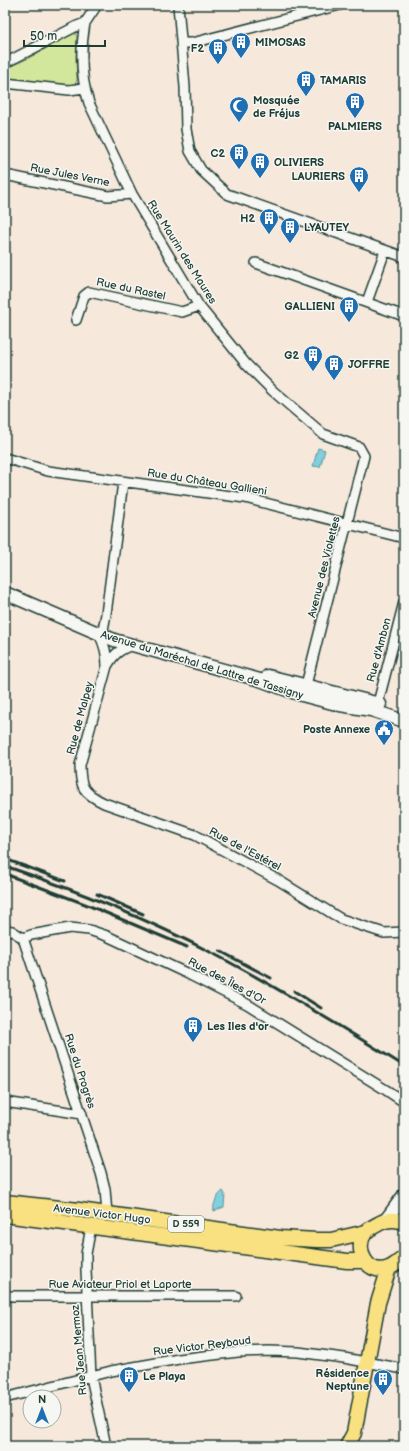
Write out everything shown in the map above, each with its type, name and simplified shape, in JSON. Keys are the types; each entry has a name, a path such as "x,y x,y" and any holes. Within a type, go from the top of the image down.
{"main road":[{"name":"Avenue du Maréchal de Lattre de Tassigny","path":"5,588 101,632 378,703 404,712"},
{"name":"Avenue du Maréchal de Lattre de Tassigny","path":"5,593 132,645 260,680 298,694 371,710 404,721"},
{"path":"386,1221 404,1195"},
{"name":"Avenue Victor Hugo","path":"5,1202 107,1214 280,1238 309,1240 331,1240 366,1232 386,1221"},
{"name":"Avenue Victor Hugo","path":"5,1215 369,1264 386,1269 389,1268"},
{"path":"386,1221 397,1220 404,1222"},
{"path":"366,1232 361,1239 361,1253 369,1264 378,1290 378,1303"},
{"path":"347,1446 356,1440 378,1303 389,1268 404,1258"}],"street":[{"path":"5,63 85,23 97,5"},
{"path":"178,5 182,43 186,129 190,151 201,170 227,194 404,257"},
{"path":"182,43 192,43 340,5"},
{"name":"Rue Maurin des Maures","path":"85,23 81,46 81,58 84,88 89,103 132,194 199,306 246,364 273,391 323,434 359,447 364,456"},
{"path":"5,83 69,90 84,88"},
{"name":"Rue Jules Verne","path":"5,175 108,196 132,194"},
{"path":"367,302 386,251"},
{"path":"256,263 404,316"},
{"name":"Rue du Rastel","path":"76,320 84,296 89,292 182,312 199,306"},
{"name":"Avenue des Violettes","path":"306,685 364,456"},
{"name":"Rue du Château Gallieni","path":"5,458 48,471 245,498 404,538"},
{"path":"101,632 106,614 123,482"},
{"name":"Rue d'Ambon","path":"378,703 404,602"},
{"name":"Rue de Malpey","path":"101,632 107,666"},
{"name":"Rue de Malpey","path":"80,778 80,765 107,666 114,655 122,649 132,645"},
{"name":"Rue de l'Estérel","path":"80,778 84,788 90,796 104,803 195,836 278,880 341,918 384,933 404,932"},
{"name":"Rue des Îles d'Or","path":"23,938 31,935 70,928 89,930 108,936 247,1004 404,1102"},
{"path":"5,930 12,931 23,938"},
{"name":"Rue du Progrès","path":"23,938 82,1114 105,1188 107,1214"},
{"path":"5,1102 82,1114"},
{"name":"Rue Jean Mermoz","path":"90,1226 86,1254 91,1377 106,1446"},
{"name":"Rue Aviateur Priol et Laporte","path":"5,1296 236,1296"},
{"name":"Rue Victor Reybaud","path":"5,1398 111,1371 179,1359 238,1352 298,1352 344,1358 404,1369"}],"green space":[{"path":"74,33 77,36 77,80 75,85 70,87 15,81 7,78 5,74 6,68 27,59"}],"water":[{"path":"318,448 325,450 320,467 313,466"},
{"path":"223,1191 225,1194 224,1207 214,1211 216,1200"}],"railway":[{"path":"5,859 65,881"},
{"path":"5,866 111,906 189,941 286,994 404,1066"},
{"path":"5,874 85,904 187,947"},
{"path":"97,894 143,914"},
{"path":"220,951 271,978"},
{"path":"294,991 321,1008"}],"place":[{"name":"MIMOSAS","path":"241,59"},
{"name":"F2","path":"218,65"},
{"name":"TAMARIS","path":"306,97"},
{"name":"PALMIERS","path":"355,119"},
{"name":"Mosquée de Fréjus","path":"239,123"},
{"name":"C2","path":"239,170"},
{"name":"OLIVIERS","path":"260,179"},
{"name":"LAURIERS","path":"359,193"},
{"name":"H2","path":"269,235"},
{"name":"LYAUTEY","path":"290,244"},
{"name":"GALLIENI","path":"349,323"},
{"name":"G2","path":"313,372"},
{"name":"JOFFRE","path":"334,381"},
{"name":"Poste Annexe","path":"384,746"},
{"name":"Les Iles d'or","path":"193,1043"},
{"name":"Le Playa","path":"129,1393"},
{"name":"Résidence Neptune","path":"383,1396"}]}
